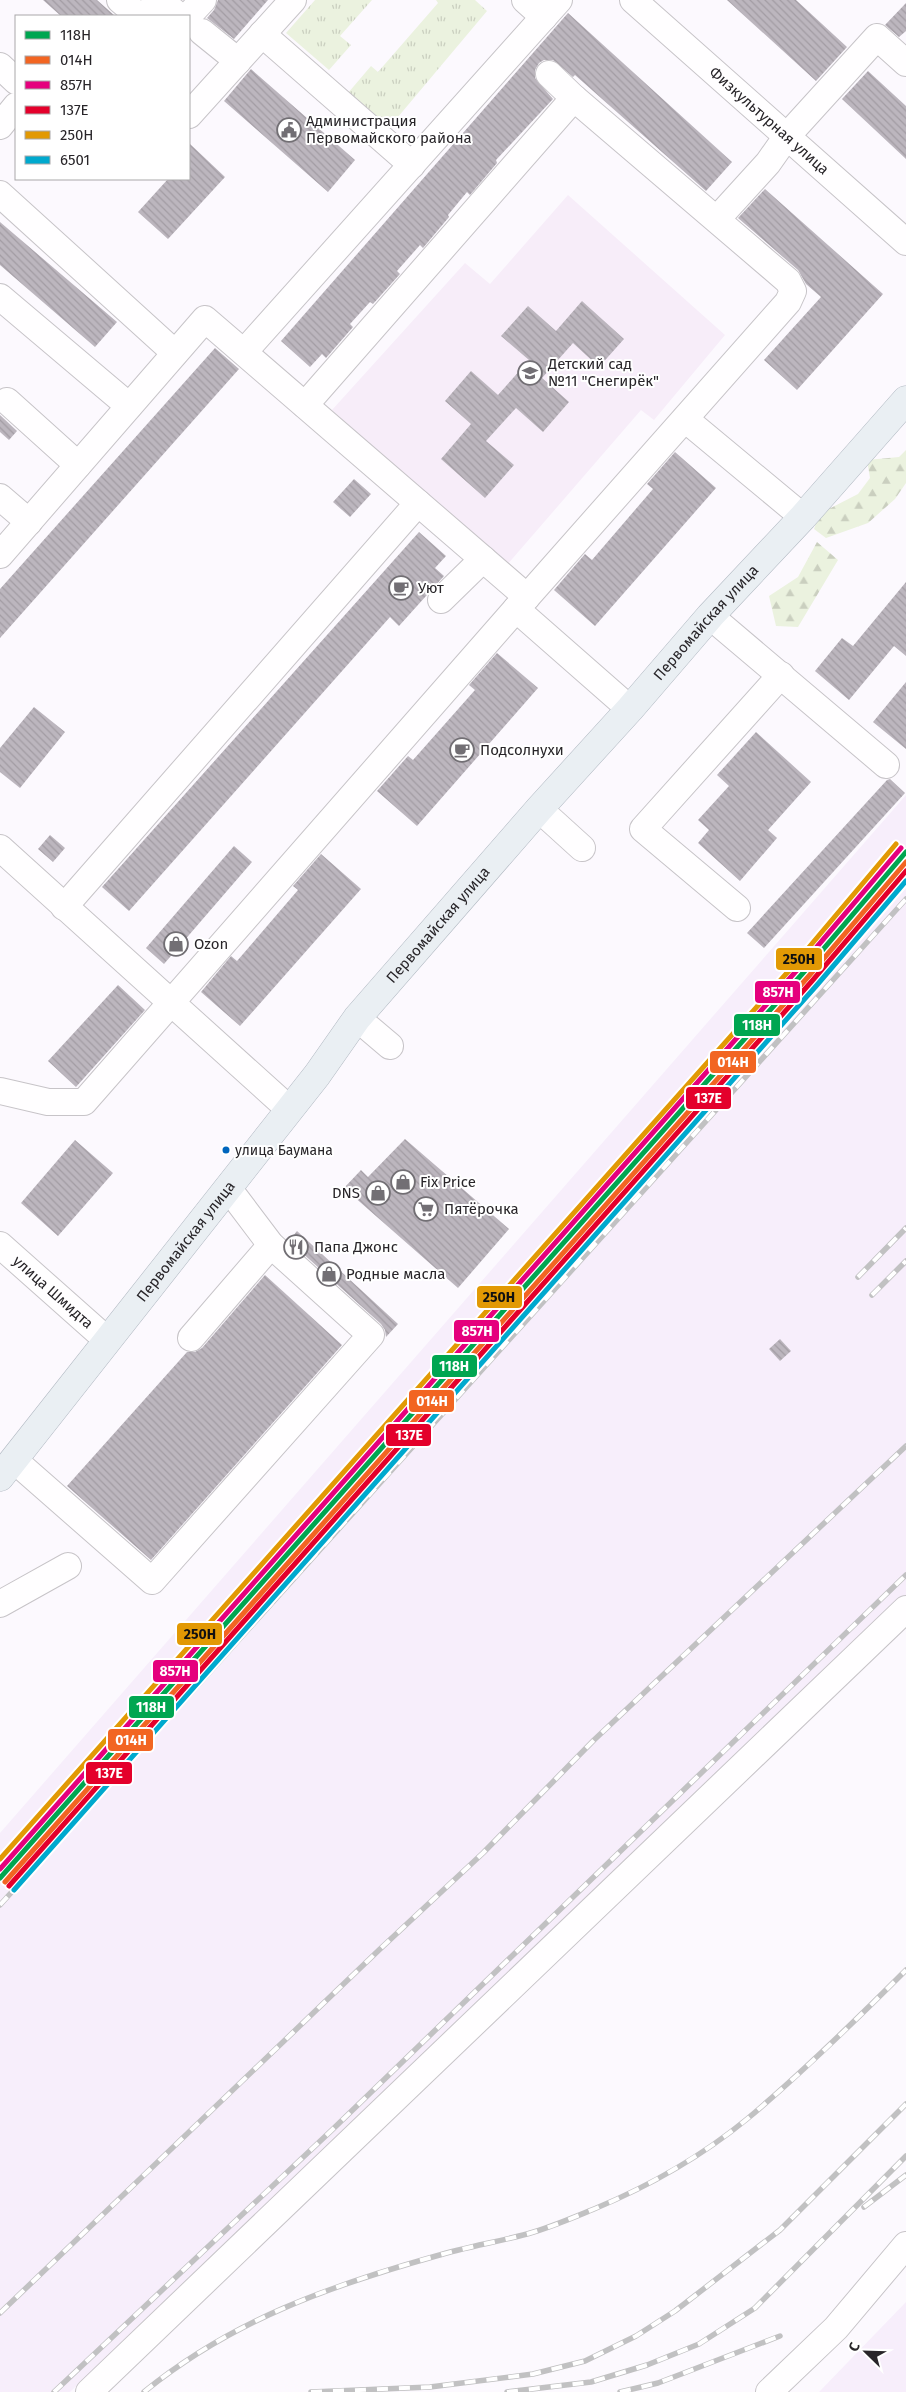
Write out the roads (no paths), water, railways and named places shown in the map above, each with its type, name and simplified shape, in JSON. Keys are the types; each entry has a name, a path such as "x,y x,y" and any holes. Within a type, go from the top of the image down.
{"main road":[{"name":"Первомайская улица","path":"7,1469 317,1075 357,1018 710,616 803,518 906,400"}],"street":[{"path":"120,0 138,15"},
{"path":"145,15 160,0 187,15"},
{"path":"190,114 294,0"},
{"path":"244,352 552,9 525,0"},
{"name":"Физкультурная улица","path":"633,0 906,242"},
{"path":"192,18 238,61"},
{"path":"262,34 412,165"},
{"path":"717,219 768,163 787,136 877,37 906,63"},
{"path":"0,1091 48,1102 84,1102 788,302 793,291 788,282 574,98 518,46"},
{"path":"0,66 15,80"},
{"path":"305,405 574,98"},
{"path":"0,126 15,107"},
{"path":"0,194 176,353"},
{"path":"0,297 129,406"},
{"path":"0,555 205,319 482,559 522,603 630,709"},
{"path":"7,401 78,465"},
{"path":"685,419 803,518"},
{"path":"0,497 29,522"},
{"path":"64,907 418,503"},
{"path":"442,600 482,559"},
{"path":"710,616 886,765"},
{"path":"737,908 643,829 781,675"},
{"path":"539,809 582,848"},
{"path":"0,848 289,1109"},
{"path":"357,1018 390,1046"},
{"path":"7,1469 152,1581 371,1335 271,1245 228,1188"},
{"name":"улица Шмидта","path":"0,1245 107,1340"},
{"path":"191,1338 271,1245"},
{"path":"0,1604 68,1566"},
{"path":"88,2392 906,1609"},
{"path":"769,2392 836,2328 906,2245"}],"railway":[{"path":"0,1905 906,899"},
{"path":"858,1277 906,1228"},
{"path":"872,1295 906,1261"},
{"path":"0,2313 483,1853 594,1740 906,1446"},
{"path":"54,2392 333,2129 906,1575"},
{"path":"144,2392 177,2367 211,2345 246,2326 320,2293 447,2253 544,2229 614,2200 674,2170 730,2133 767,2102 906,1970"},
{"path":"311,2392 430,2387 533,2374 585,2361 636,2336 675,2311 780,2230 906,2104"},
{"path":"507,2392 591,2382 647,2365 699,2344 755,2308 906,2156"},
{"path":"864,2207 906,2175"},
{"path":"620,2392 658,2383 780,2336"}],"place":[{"name":"Администрация Первомайского района","path":"289,130"},
{"name":"Детский сад №11 \"Снегирёк\"","path":"530,373"},
{"name":"Уют","path":"401,588"},
{"name":"Подсолнухи","path":"462,750"},
{"name":"Ozon","path":"176,944"},
{"name":"улица Баумана","path":"226,1150"},
{"name":"Fix Price","path":"403,1182"},
{"name":"DNS","path":"378,1193"},
{"name":"Пятёрочка","path":"426,1209"},
{"name":"Папа Джонс","path":"296,1247"},
{"name":"Родные масла","path":"329,1274"}]}
